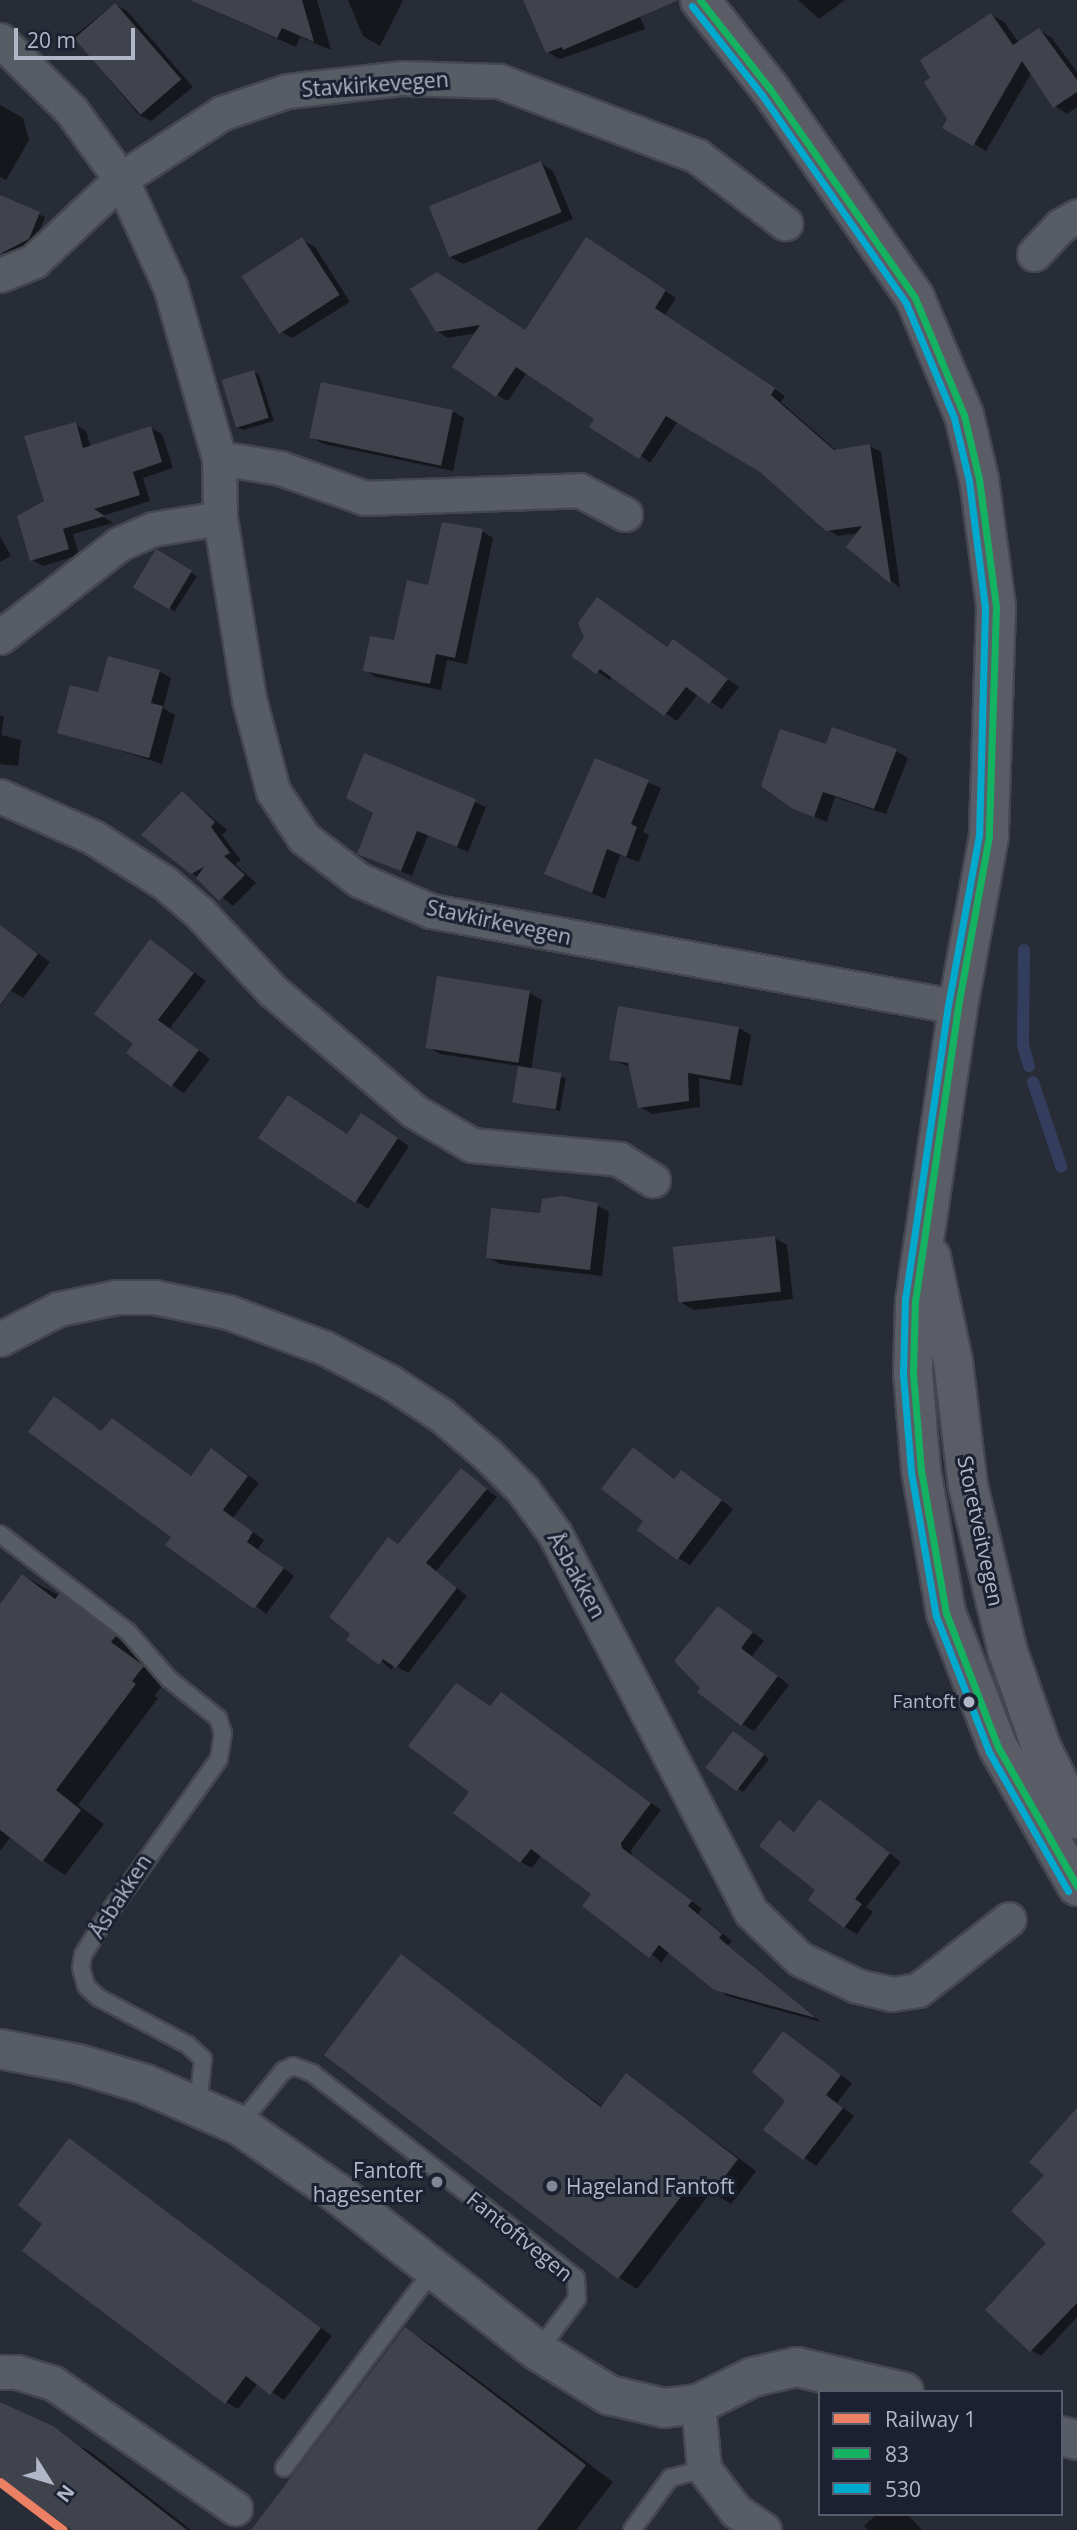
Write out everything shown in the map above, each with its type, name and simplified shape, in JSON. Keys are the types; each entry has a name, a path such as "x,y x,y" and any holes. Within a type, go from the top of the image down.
{"main road":[{"name":"Storetveitvegen","path":"700,0 770,89 915,298 964,415 990,546 997,661 989,836 958,1007 915,1300 913,1373 921,1470 946,1613 998,1747 1077,1886"},
{"name":"Storetveitvegen","path":"926,1231 954,1361 968,1486 1007,1652 1041,1747 1077,1820"}],"street":[{"name":"Stavkirkevegen","path":"0,40 71,110 121,180 170,286 219,458 220,518 249,699 272,791 304,838 359,880 431,911 958,1007"},
{"name":"Stavkirkevegen","path":"0,275 34,261 63,239 121,180 222,113 287,91 403,78 475,78 499,81 697,156 785,223"},
{"path":"1034,254 1060,226 1077,216"},
{"path":"219,458 280,468 365,498 579,490 625,514"},
{"path":"0,637 119,544 153,529 220,518"},
{"path":"0,796 93,837 165,883 199,912 272,991 414,1111 472,1145 619,1159 653,1180"},
{"name":"Åsbakken","path":"0,1339 58,1309 117,1297 154,1297 252,1321 324,1348 390,1382 441,1415 488,1455 523,1490 555,1534 751,1912 800,1959 857,1986 892,1994 918,1990 1009,1919"},
{"path":"0,2049 78,2064 198,2106 239,2125 337,2193 538,2351 609,2395 665,2408 698,2404 753,2377 797,2367 895,2390"},
{"path":"0,2372 18,2372 53,2383 235,2508"},
{"path":"698,2404 705,2469 736,2511 764,2530"}],"lane":[{"name":"Åsbakken","path":"0,1534 128,1632 169,1679 218,1718 223,1744 219,1759 106,1917 83,1955 81,1968 86,1986 99,1998 188,2045 203,2059 198,2106"},
{"name":"Fantoftvegen","path":"239,2125 284,2071 293,2066 312,2073 576,2278 576,2299 538,2351"},
{"path":"284,2468 434,2270"},
{"path":"632,2530 670,2478 705,2469"}],"building":[{"path":"190,0 302,0 314,42 282,28 277,38"},
{"path":"523,0 679,0 563,50 562,47 546,53"},
{"path":"115,3 181,79 141,115 74,38"},
{"path":"991,13 1013,45 1039,28 1077,80 1077,92 1053,108 1022,61 973,146 942,128 947,119 924,82 930,78 920,60"},
{"path":"541,161 562,212 449,257 429,206"},
{"path":"0,195 40,212 29,239 0,254"},
{"path":"302,237 340,295 279,334 242,276"},
{"path":"586,237 666,290 655,308 775,388 771,395 834,450 870,444 891,584 846,547 862,526 826,531 760,472 666,416 639,459 589,427 594,419 516,367 496,397 452,367 480,325 436,332 410,289 437,272 525,330"},
{"path":"254,370 269,418 236,428 221,380"},
{"path":"321,382 453,410 441,466 309,438"},
{"path":"76,422 83,448 151,426 162,462 133,472 140,495 94,509 105,516 63,529 69,549 30,561 17,516 44,501 24,436"},
{"path":"442,522 483,529 455,658 436,654 430,684 363,671 370,636 394,640 407,580 428,585"},
{"path":"156,549 192,571 169,609 133,588"},
{"path":"597,597 667,647 673,639 728,679 709,704 686,687 664,716 600,669 596,674 571,656 584,637 578,623"},
{"path":"108,656 160,670 151,703 163,706 149,758 57,733 70,685 98,692"},
{"path":"832,727 897,749 874,809 823,792 814,817 793,809 761,786 780,729 826,744"},
{"path":"364,753 476,799 457,847 417,831 401,871 357,854 373,813 346,798"},
{"path":"595,758 649,780 631,824 637,827 626,857 607,849 592,893 544,874"},
{"path":"182,791 215,822 211,827 230,853 224,856 245,875 219,901 196,878 204,867 191,874 141,835"},
{"path":"0,925 38,954 0,1005"},
{"path":"150,939 194,973 158,1020 199,1050 171,1087 126,1053 133,1044 94,1014"},
{"path":"437,976 530,991 518,1063 426,1048"},
{"path":"618,1006 739,1027 730,1080 688,1073 689,1101 638,1108 628,1063 609,1060"},
{"path":"518,1066 561,1073 556,1109 512,1103"},
{"path":"288,1095 347,1134 361,1113 398,1138 355,1203 258,1138"},
{"path":"562,1196 598,1203 590,1270 486,1258 491,1208 540,1213 542,1199"},
{"path":"775,1236 781,1292 678,1302 673,1247"},
{"path":"54,1396 101,1431 112,1418 191,1476 211,1448 248,1476 223,1510 253,1532 247,1542 284,1568 254,1609 165,1545 171,1537 28,1432"},
{"path":"633,1447 674,1479 681,1470 722,1500 677,1560 637,1530 643,1521 601,1489"},
{"path":"461,1468 487,1489 426,1563 457,1588 396,1668 383,1659 379,1665 346,1640 350,1634 329,1617 388,1537 398,1544"},
{"path":"22,1574 55,1599 60,1593 116,1636 111,1642 144,1666 132,1681 136,1684 56,1790 81,1810 42,1862 0,1830 0,1604"},
{"path":"718,1606 753,1632 741,1648 778,1676 741,1726 697,1692 700,1688 674,1661"},
{"path":"456,1683 490,1706 501,1692 651,1803 621,1843 622,1848 692,1901 688,1906 722,1934 719,1938 816,2018 714,1990 659,1945 649,1958 582,1906 591,1894 531,1849 520,1863 453,1813 469,1792 408,1746"},
{"path":"733,1731 764,1754 736,1791 705,1768"},
{"path":"819,1799 890,1853 855,1899 862,1904 844,1928 808,1900 815,1890 759,1846 779,1820 794,1832"},
{"path":"401,1954 601,2107 626,2073 738,2159 711,2195 693,2181 618,2279 324,2055"},
{"path":"783,2031 841,2075 826,2095 843,2108 803,2160 763,2130 785,2101 752,2072"},
{"path":"1077,2108 1077,2303 1030,2352 985,2310 1046,2243 1011,2211 1044,2175 1029,2162"},
{"path":"69,2138 321,2328 270,2395 246,2376 225,2404 22,2251 42,2224 18,2205"},
{"path":"405,2327 586,2465 537,2530 251,2530"},
{"path":"0,2402 53,2426 187,2530 71,2530 0,2477"}],"waterway":[{"path":"1024,950 1023,1045 1029,1066"},
{"path":"1033,1082 1061,1166"}],"rail line":[{"name":"1","path":"0,2482 63,2530"}],"transit line":[{"name":"83","path":"700,0 770,89 915,298 964,415 979,479 996,607 989,836 958,1007 915,1300 913,1373 921,1470 946,1613 998,1747 1077,1886"},
{"name":"530","path":"692,6 762,95 906,303 954,418 969,481 985,608 979,835 948,1005 905,1298 903,1374 911,1472 936,1616 989,1752 1068,1891"}],"place":[{"name":"Fantoft","path":"969,1702"},
{"name":"Fantoft hagesenter","path":"437,2182"},
{"name":"Hageland Fantoft","path":"552,2186"}]}
